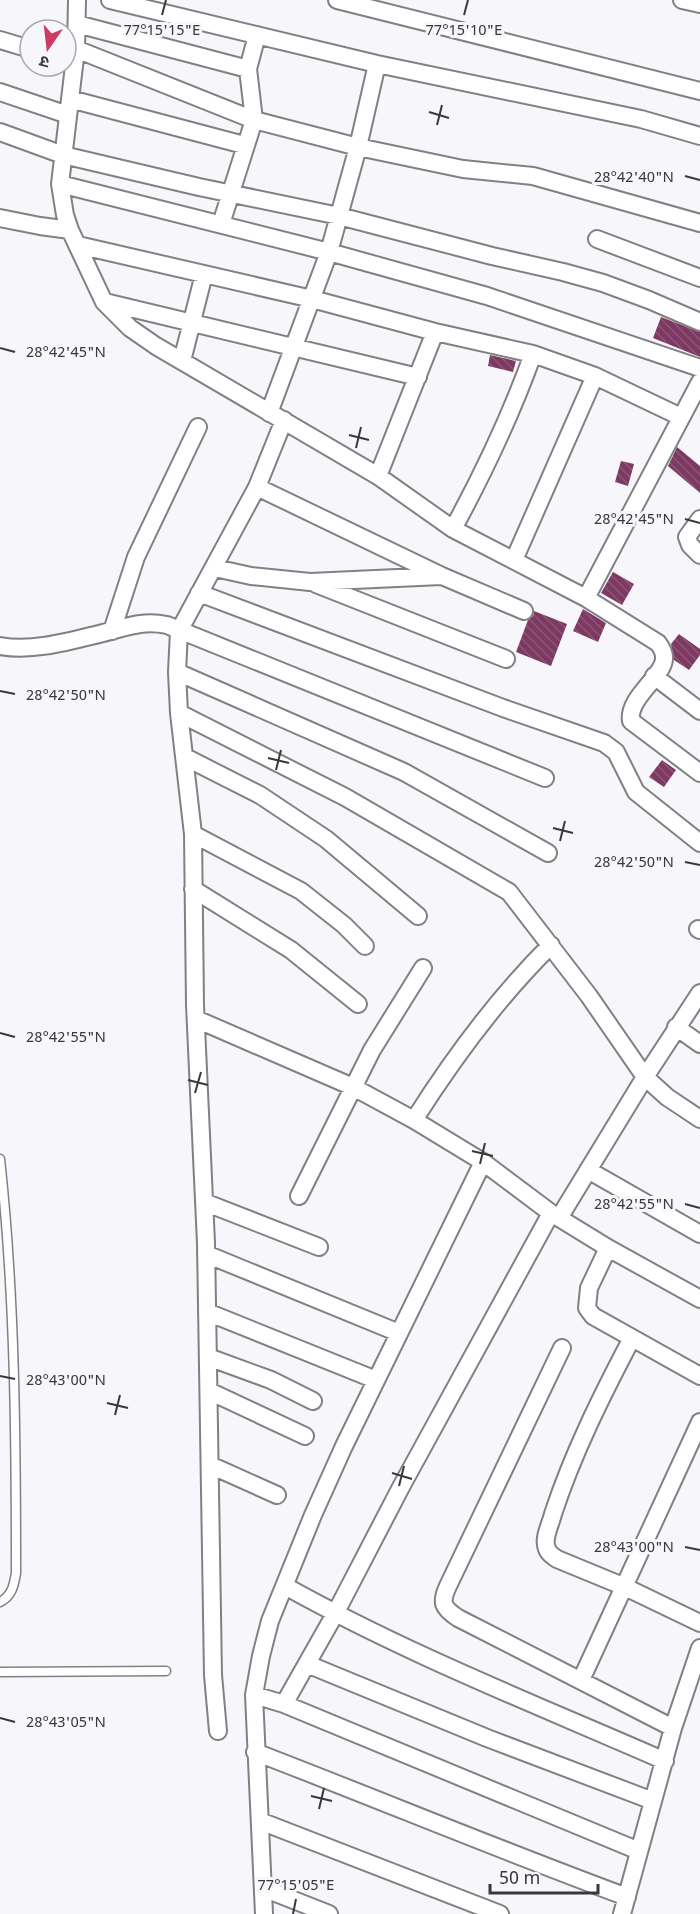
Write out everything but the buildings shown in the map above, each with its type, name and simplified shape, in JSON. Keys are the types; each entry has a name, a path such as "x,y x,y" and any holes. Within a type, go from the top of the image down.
{"street":[{"path":"77,0 77,18"},
{"path":"110,0 377,64 641,120 700,136"},
{"path":"337,0 366,3 700,90"},
{"path":"682,0 700,4"},
{"path":"78,24 248,69"},
{"path":"221,224 244,145 254,120 248,69 257,34"},
{"path":"0,40 18,45"},
{"path":"78,58 254,120 358,147 471,171 533,176 700,223"},
{"path":"218,1731 213,1675 206,1254 196,1019 193,834 179,713 177,672 179,631 257,487 295,348 329,252 358,147 377,64"},
{"path":"71,78 60,184 70,230 104,302 130,328 378,476 453,529 586,598 658,643 664,659 632,708 631,721 700,773"},
{"path":"0,92 244,145"},
{"path":"0,132 63,155 163,180 339,216 603,283 700,322"},
{"path":"60,184 329,252 487,296 700,368"},
{"path":"0,218 70,230"},
{"path":"597,239 700,278"},
{"path":"78,245 312,299 435,332 533,354 595,376 681,417"},
{"path":"182,361 204,274"},
{"path":"104,302 418,377"},
{"path":"378,476 435,332"},
{"path":"453,529 485,470 513,409 533,354"},
{"path":"514,560 595,376"},
{"path":"586,598 700,382"},
{"path":"112,630 136,557 198,427"},
{"path":"257,487 442,576 524,610"},
{"path":"700,519 687,537 690,545 700,555"},
{"path":"215,568 251,576 310,582 442,576"},
{"path":"310,582 506,659"},
{"path":"199,593 502,708 604,743 616,752 636,792 700,843"},
{"path":"0,646 31,648 142,622 167,625 545,778"},
{"path":"177,672 404,772 548,853"},
{"path":"654,676 700,711"},
{"path":"179,713 345,797 509,892 518,901 645,1077 667,1097 700,1119"},
{"path":"185,757 260,795 326,839 418,916"},
{"path":"193,834 301,891 344,924 365,946"},
{"path":"193,889 291,950 358,1004"},
{"path":"414,1120 482,1021 527,968 550,945"},
{"path":"299,1196 352,1087 393,1014 423,968"},
{"path":"284,1704 335,1614 401,1487 555,1216 588,1170 676,1027 700,993"},
{"path":"196,1019 352,1087 414,1120 483,1162 555,1216 700,1299"},
{"path":"676,1027 700,1044"},
{"path":"264,1914 254,1695 270,1621 313,1515 376,1380 483,1162"},
{"path":"588,1170 700,1234"},
{"path":"204,1202 318,1247"},
{"path":"608,1248 589,1288 587,1308 593,1316 700,1376"},
{"path":"206,1254 399,1333"},
{"path":"207,1312 376,1380"},
{"path":"632,1338 582,1438 561,1490 545,1544 549,1553 557,1559 626,1587 700,1623"},
{"path":"562,1348 448,1586 444,1596 444,1605 449,1612 459,1618 673,1728"},
{"path":"208,1357 271,1380 314,1401"},
{"path":"208,1391 305,1436"},
{"path":"581,1680 626,1587 700,1422"},
{"path":"210,1465 277,1495"},
{"path":"285,1586 335,1614 397,1644 664,1761"},
{"path":"622,1914 673,1728 700,1648"},
{"path":"307,1664 487,1738 653,1801"},
{"path":"254,1695 284,1704 639,1851"},
{"path":"255,1752 627,1897"},
{"path":"260,1821 500,1914"},
{"path":"262,1888 329,1914"}],"lane":[{"path":"0,1159 16,1444 14,1589 0,1602"},
{"path":"0,1672 166,1671"}]}
